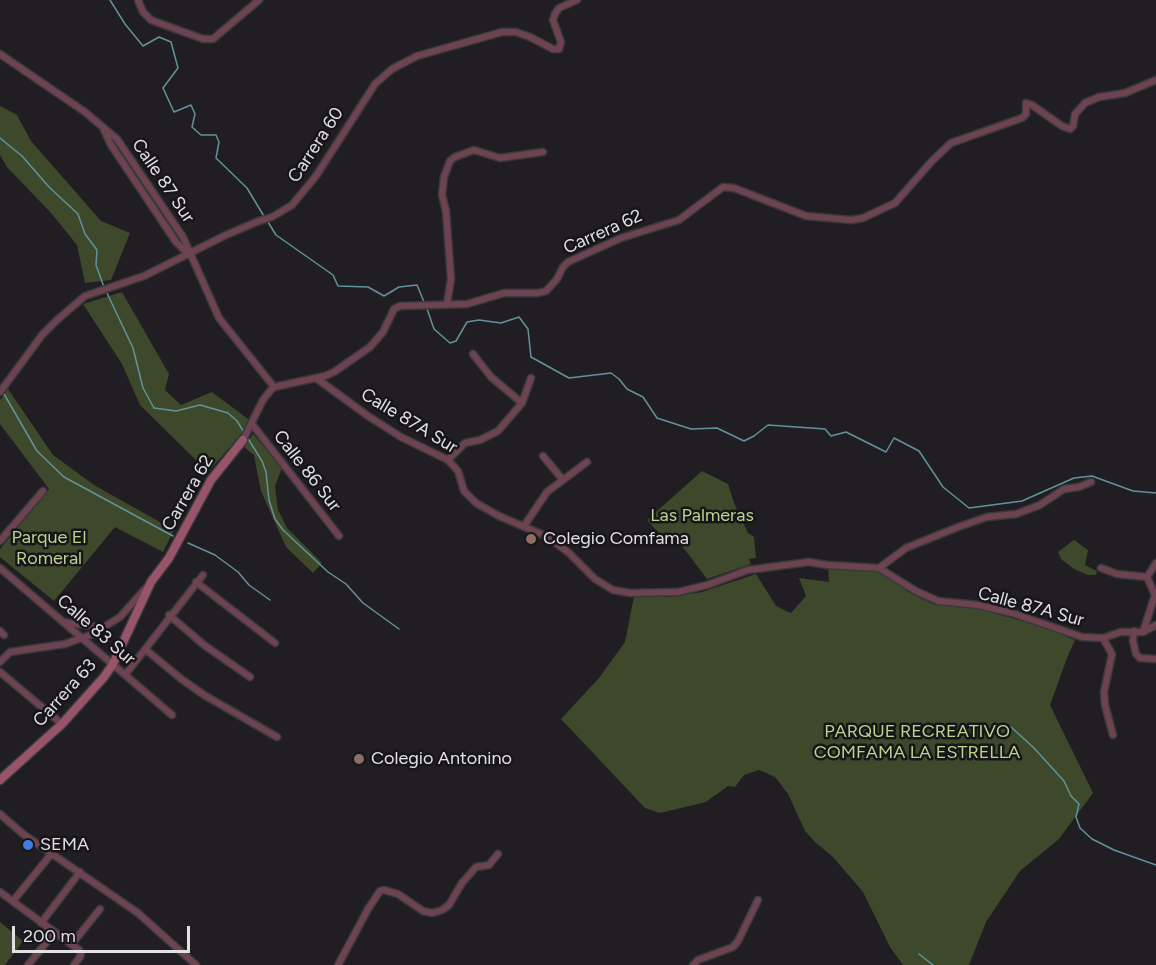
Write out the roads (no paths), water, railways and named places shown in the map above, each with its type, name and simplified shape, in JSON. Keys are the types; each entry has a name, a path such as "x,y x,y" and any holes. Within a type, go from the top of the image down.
{"street":[{"path":"138,0 143,12 151,20 202,39 213,39 259,0"},
{"name":"Carrera 60","path":"0,392 42,335 85,296 144,276 190,255 285,210 301,197 375,84 392,69 417,56 502,32 516,32 553,49 559,49 561,42 553,20 555,14 559,8 577,0"},
{"name":"Calle 87 Sur","path":"0,54 85,112 117,139 183,237 219,318 274,387"},
{"name":"Carrera 62","path":"0,662 10,652 65,644 82,639 105,628 120,617 169,558 211,480 245,435 263,400 274,387 334,372 370,347 383,332 394,309 400,306 425,304 467,304 504,293 546,291 568,262 621,238 679,219 723,187 734,188 806,216 851,220 863,218 895,203 932,160 956,140 1022,118 1026,114 1026,102 1070,129 1073,126 1075,114 1085,103 1099,97 1125,93 1156,80"},
{"path":"447,304 452,279 446,211 442,195 444,177 450,161 455,156 474,150 500,158 543,152"},
{"path":"473,354 491,377 522,403"},
{"name":"Calle 87A Sur","path":"316,378 368,416 448,460 458,471 468,497 486,510 548,537 605,586 621,592 678,592 707,585 748,570 771,568 801,561 827,566 879,568 916,591 938,600 995,609 1074,635 1103,638 1121,632 1143,632"},
{"path":"448,460 465,443 480,440 498,431 522,403 531,378"},
{"name":"Calle 86 Sur","path":"252,424 339,536"},
{"path":"543,456 563,480"},
{"path":"524,526 542,498 587,462"},
{"path":"879,568 906,548 987,517 1016,514 1040,505 1064,489 1079,487 1091,482"},
{"path":"0,541 43,491"},
{"path":"1147,577 1156,563"},
{"name":"Calle 83 Sur","path":"0,568 172,715"},
{"path":"1101,568 1117,574 1147,577"},
{"path":"125,675 202,575"},
{"path":"1143,632 1155,595 1147,577"},
{"name":"Carrera 63","path":"0,780 62,724 96,687 112,664 151,582"},
{"path":"196,582 275,643"},
{"path":"170,615 204,645 250,677"},
{"path":"62,621 105,628"},
{"path":"1143,632 1156,625"},
{"path":"1134,631 1133,641 1136,654 1140,658 1156,659"},
{"path":"1103,638 1112,654 1104,692 1113,735"},
{"path":"145,649 204,695 278,737"},
{"path":"0,672 62,724"},
{"path":"0,814 23,834 138,913 196,965"},
{"path":"13,901 52,853"},
{"path":"338,965 380,891 398,894 423,911 432,913 442,910 449,905 462,883 477,867 486,866 498,854"},
{"path":"41,922 80,872"},
{"path":"0,892 72,944 81,954 74,965"},
{"path":"693,965 705,957 733,947 758,900"},
{"path":"72,944 100,909"},
{"path":"28,965 55,932"}],"waterway":[{"path":"110,0 125,24 143,46 159,37 171,42 178,68 163,88 174,112 191,105 195,114 192,127 201,135 216,135 219,142 216,158 247,188 265,218"},
{"path":"0,138 22,156 49,187 78,214 85,234 97,250 96,265 104,287"},
{"path":"268,222 276,235 333,275 338,286 368,287 384,296 399,287 417,285 424,302"},
{"path":"106,291 133,348 143,388 154,408 176,411 200,405 228,413 237,421 245,434"},
{"path":"426,306 434,329 450,343 456,341 467,322 479,320 501,323 519,317 528,329 531,357 569,378 611,373 627,389 643,397 657,418 691,429 717,428 744,441 768,425 825,429 831,436 846,432 886,452 894,438 919,451 943,487 969,508 1022,501 1074,478 1092,476 1133,491 1156,493"},
{"path":"4,394 37,451 64,477 173,536"},
{"path":"247,437 262,461 266,472 269,500 275,519 283,530 328,572 346,584 363,603 399,629"},
{"path":"188,543 215,555 270,600"},
{"path":"1011,727 1064,781 1071,796 1079,804 1076,817 1080,828 1092,839 1114,850 1156,865"},
{"path":"919,954 933,965"}],"place":[{"name":"Colegio Comfama","path":"531,539"},
{"name":"Colegio Antonino","path":"359,759"},
{"name":"SEMA","path":"28,845"}],"park label":[{"name":"Las Palmeras","path":"702,516"},
{"name":"Parque El Romeral","path":"49,548"},
{"name":"PARQUE RECREATIVO COMFAMA LA ESTRELLA","path":"917,742"}]}
